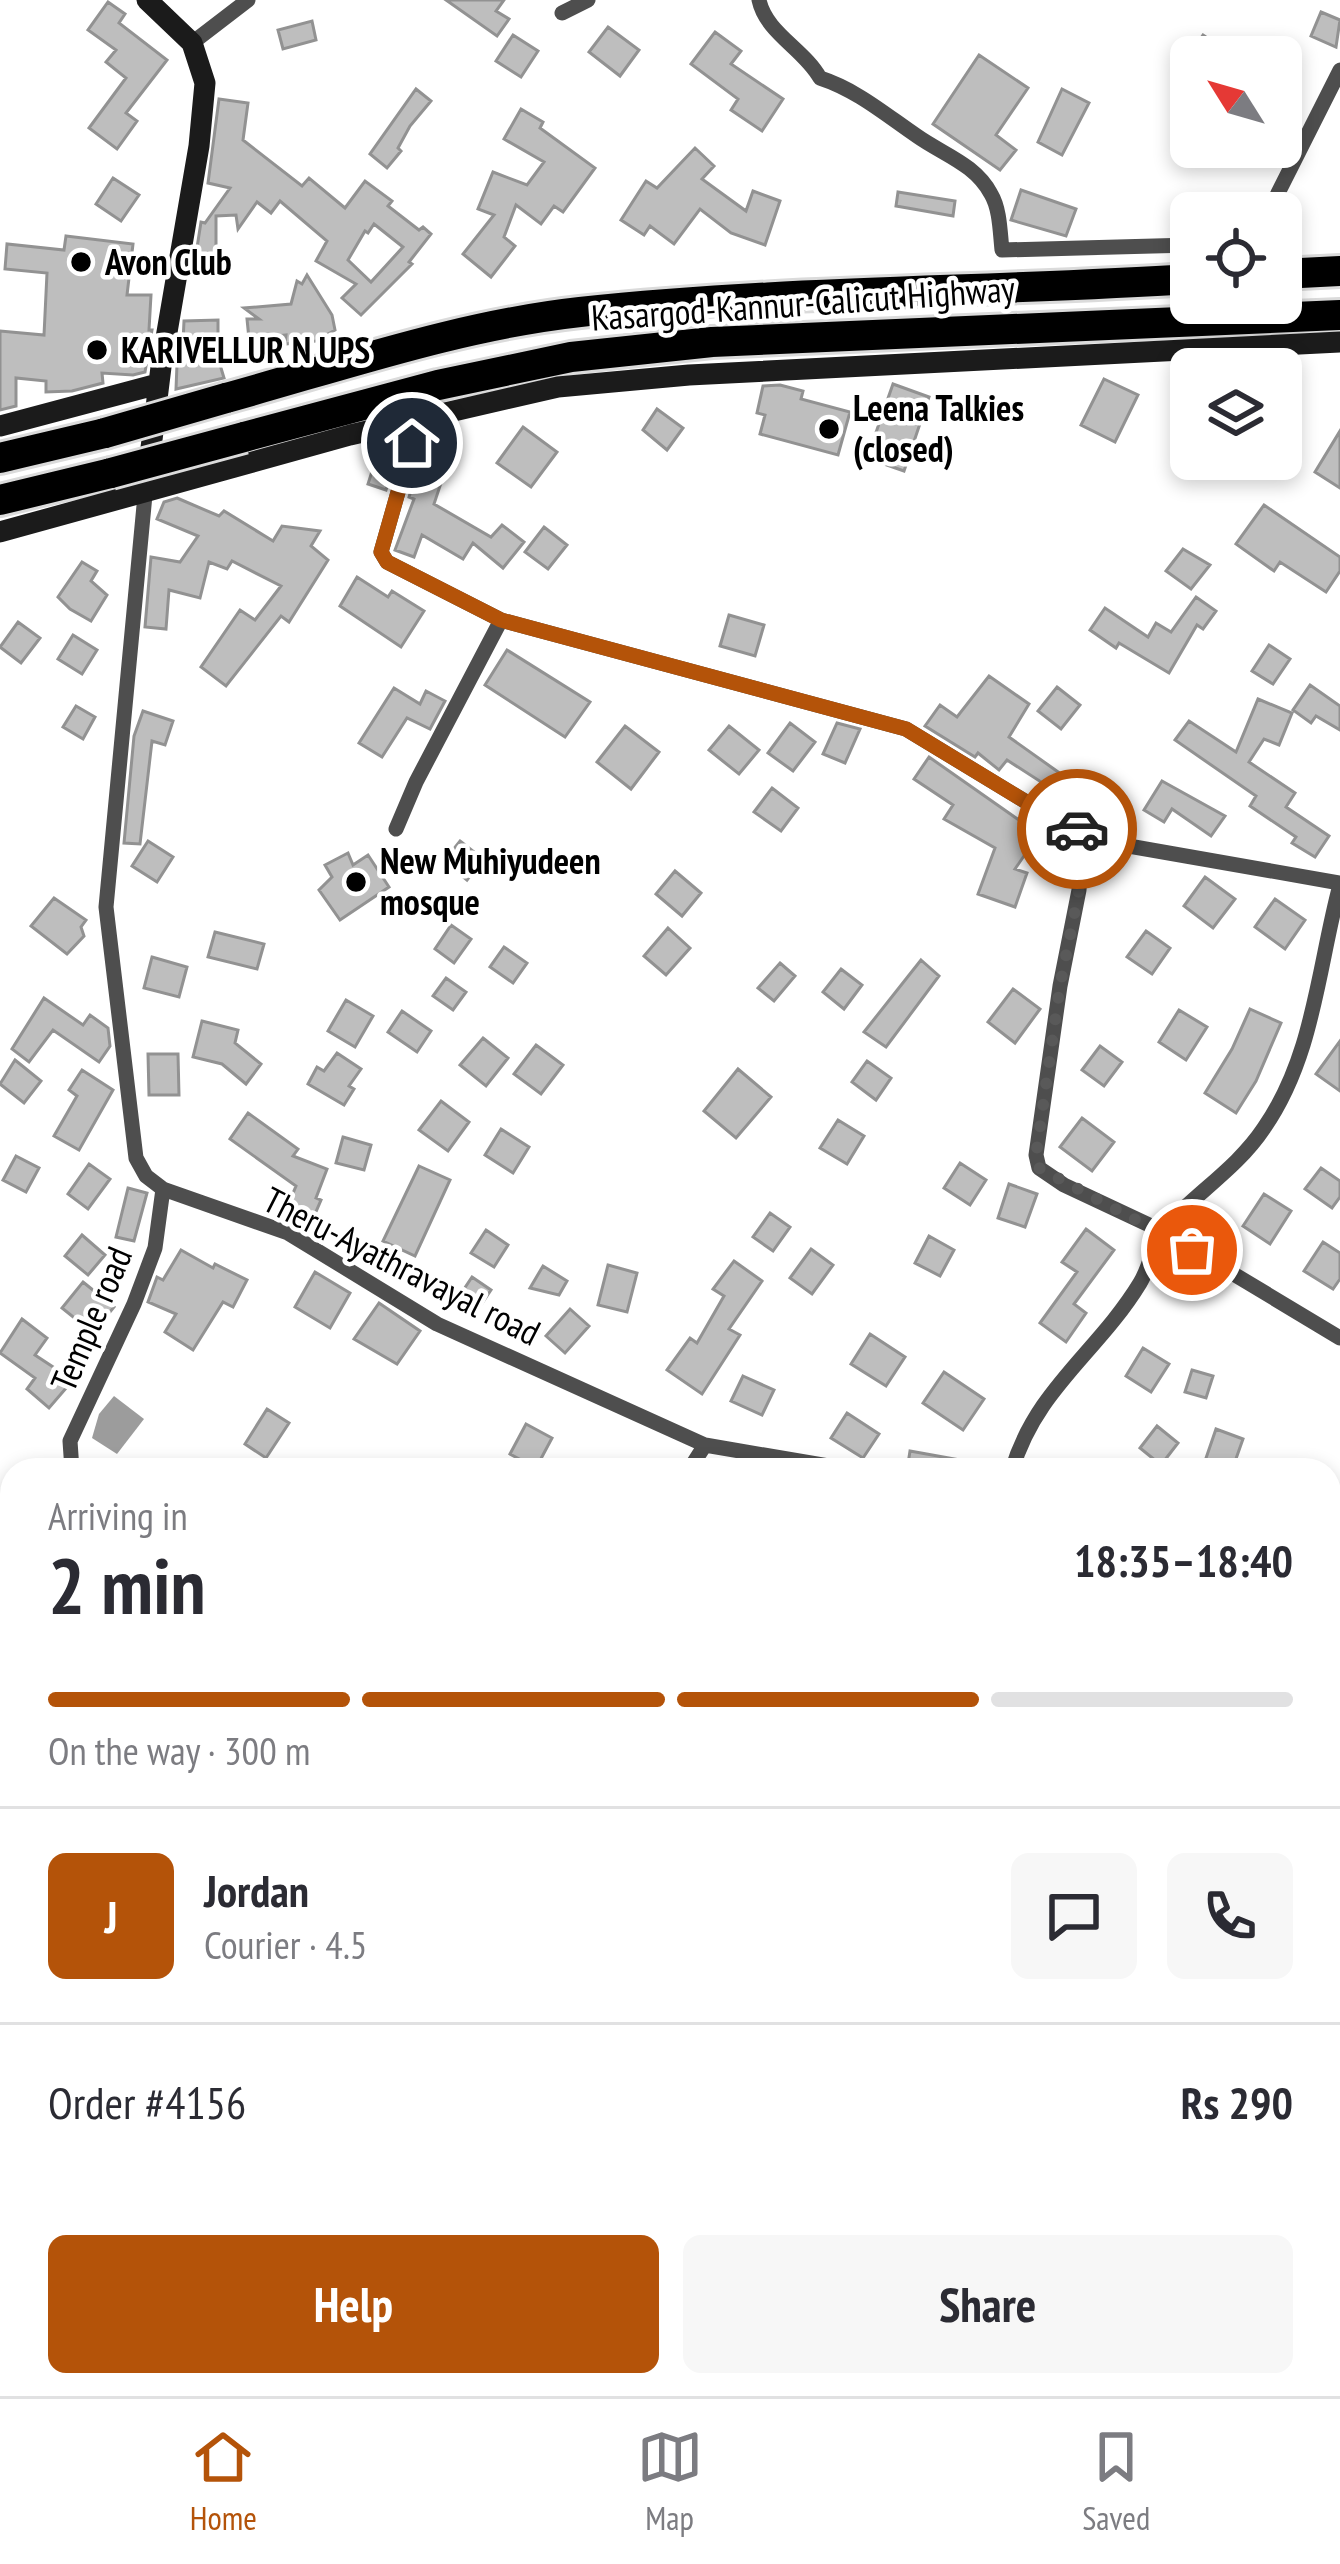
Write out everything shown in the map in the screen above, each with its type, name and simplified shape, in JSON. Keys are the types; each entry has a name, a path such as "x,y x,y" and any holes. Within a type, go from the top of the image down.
{"highway":[{"path":"1302,273 1340,271"},
{"name":"Kasargod-Kannur-Calicut Highway","path":"0,458 440,340 576,313 1170,280"},
{"name":"Kasargod-Kannur-Calicut Highway","path":"0,500 438,385 595,355 712,343 1333,329"}],"street":[{"path":"146,0 192,43 205,83 199,146 158,384 106,907 136,1158 146,1176 164,1190"},
{"path":"192,43 248,0"},
{"path":"562,13 589,0"},
{"path":"760,0 763,16 811,60 820,78 843,86 894,117 979,176 994,198 1002,250 1170,246"},
{"path":"1279,192 1340,70"},
{"path":"0,532 350,435 558,386 1333,329"},
{"path":"0,426 158,384"},
{"path":"412,443 381,552 387,562 501,620 906,729 1041,811 1071,822 1083,838 1079,890 1060,986 1036,1155 1039,1168 1064,1185 1162,1231 1340,1338"},
{"path":"396,829 501,620"},
{"path":"1016,1458 1022,1438 1053,1388 1091,1349 1143,1280 1162,1231 1199,1192 1240,1160 1281,1100 1302,1054 1340,884 1083,838"},
{"name":"Theru-Ayathravayal road","path":"164,1190 288,1233 436,1324 705,1445 782,1458"},
{"name":"Temple road","path":"71,1458 70,1441 155,1248 164,1190"},
{"path":"697,1458 705,1445"}],"shaded area":[{"path":"114,1396 144,1419 117,1454 92,1438 99,1414"}],"building":[{"path":"446,0 504,0 496,11 509,19 497,36"},
{"path":"108,2 125,14 119,23 167,60 126,113 137,121 117,149 89,128 126,78 106,62 116,50 88,30"},
{"path":"1321,12 1340,20 1336,47 1311,36"},
{"path":"312,21 316,40 283,49 278,30"},
{"path":"608,27 639,50 620,76 589,52"},
{"path":"715,32 741,51 731,64 783,99 762,131 731,110 738,99 691,64"},
{"path":"513,35 538,51 521,77 496,61"},
{"path":"979,55 1028,88 996,135 1016,150 1000,170 933,124"},
{"path":"416,89 431,101 410,126 398,148 401,151 387,168 370,154"},
{"path":"1062,89 1089,103 1062,155 1038,142"},
{"path":"219,99 248,103 243,140 302,186 309,178 345,208 365,181 392,201 388,206 431,234 409,262 412,264 361,315 342,298 356,284 316,261 327,241 280,201 271,213 257,202 238,229 236,215 216,216 216,258 196,254 201,222 205,223 230,188 208,183","holes":["374,224 403,247 371,282 348,260"]},
{"path":"521,109 595,168 563,212 554,206 541,224 516,205 504,237 515,246 491,277 463,254 494,215 478,209 493,172 527,185 544,162 504,139"},
{"path":"695,148 714,166 702,179 746,211 753,191 780,201 765,245 731,233 700,209 674,244 650,226 644,235 621,220 646,181 657,188"},
{"path":"113,178 139,195 121,221 96,204"},
{"path":"1021,190 1076,209 1066,236 1011,220"},
{"path":"898,192 955,201 953,216 896,206"},
{"path":"66,236 133,244 127,295 151,295 152,330 145,372 102,373 103,383 72,391 46,392 46,381 16,378 16,406 0,410 0,331 44,335 47,273 5,269 7,244 64,250"},
{"path":"307,275 332,315 335,330 316,341 285,344 286,335 249,339 247,319 259,319 244,308 291,304 297,281 302,284"},
{"path":"218,320 218,358 224,378 176,389 184,321"},
{"path":"1104,379 1138,395 1115,442 1081,425"},
{"path":"893,384 929,397 904,471 867,458"},
{"path":"763,386 803,391 801,399 850,412 838,455 760,434 765,415 757,413"},
{"path":"657,409 683,428 667,450 643,430"},
{"path":"523,427 557,452 531,487 497,463"},
{"path":"1340,431 1340,488 1315,472"},
{"path":"401,439 386,490 368,484 381,443"},
{"path":"416,474 441,483 434,504 491,537 502,525 524,542 503,568 473,543 463,559 422,535 414,557 395,550 414,499 409,497"},
{"path":"177,498 219,516 224,511 273,541 282,526 320,531 311,546 328,560 289,622 281,616 226,686 201,667 240,610 255,620 281,586 232,561 227,569 209,562 200,598 169,590 166,629 145,627 151,557 180,562 198,536 157,519 164,502"},
{"path":"1264,505 1340,557 1340,571 1326,592 1280,562 1274,571 1236,544"},
{"path":"544,527 567,545 548,569 525,552"},
{"path":"1183,549 1210,565 1191,589 1166,571"},
{"path":"82,562 97,571 91,581 107,595 91,621 58,597"},
{"path":"357,577 388,597 392,591 424,611 401,647 340,606"},
{"path":"1196,597 1216,611 1203,629 1197,625 1169,673 1090,630 1105,608 1148,637 1156,623 1171,632"},
{"path":"729,615 764,625 755,656 720,646"},
{"path":"18,622 40,638 21,663 0,647"},
{"path":"73,635 97,650 82,674 58,659"},
{"path":"1269,645 1290,659 1273,684 1252,671"},
{"path":"507,650 590,702 565,737 485,685"},
{"path":"989,676 1029,704 1009,737 1068,779 1072,772 1102,792 1089,813 1007,760 999,770 978,753 975,757 925,726 940,705 957,717"},
{"path":"1310,685 1340,706 1340,730 1316,716 1311,723 1293,710"},
{"path":"1057,687 1080,705 1061,729 1038,711"},
{"path":"394,688 420,704 426,691 445,701 430,729 407,718 382,757 359,743"},
{"path":"1258,699 1292,713 1279,745 1264,739 1249,762 1295,793 1286,807 1329,836 1315,857 1292,843 1296,837 1250,806 1256,796 1175,740 1189,721 1236,752"},
{"path":"76,706 95,717 83,739 63,727"},
{"path":"143,711 173,721 165,745 152,741 140,844 124,843 134,736"},
{"path":"790,723 815,742 793,771 768,753"},
{"path":"837,723 860,729 845,763 823,754"},
{"path":"625,726 659,752 631,789 597,762"},
{"path":"729,726 759,750 739,774 709,750"},
{"path":"929,757 1039,834 1015,869 1027,873 1015,907 978,894 995,848 944,819 953,805 914,779"},
{"path":"1162,781 1225,816 1211,836 1172,809 1164,822 1144,810"},
{"path":"772,788 798,808 781,831 754,812"},
{"path":"148,841 173,857 157,882 132,866"},
{"path":"460,841 483,859 467,880 444,861"},
{"name":"New Muhiyudeen mosque","path":"348,853 353,865 368,855 389,887 340,920 319,890 332,877 325,865"},
{"path":"675,871 701,893 682,916 656,894"},
{"path":"1205,877 1235,899 1213,928 1184,906"},
{"path":"54,898 86,920 81,927 84,936 67,954 31,926"},
{"path":"1275,899 1305,920 1285,949 1255,927"},
{"path":"451,925 471,939 454,963 435,949"},
{"path":"668,928 690,948 666,975 644,956"},
{"path":"1146,931 1170,948 1152,974 1127,957"},
{"path":"215,932 264,944 257,969 208,957"},
{"path":"504,947 527,963 513,983 490,967"},
{"path":"152,957 187,967 179,997 144,988"},
{"path":"921,960 939,976 886,1047 864,1032"},
{"path":"780,963 795,976 774,1001 758,988"},
{"path":"841,969 862,985 844,1009 823,992"},
{"path":"446,978 466,992 453,1010 433,996"},
{"path":"1013,989 1040,1009 1015,1043 988,1022"},
{"path":"44,998 83,1025 90,1015 108,1028 110,1046 99,1062 53,1030 29,1062 12,1049"},
{"path":"346,1000 373,1016 355,1047 328,1031"},
{"path":"1250,1009 1281,1023 1236,1113 1205,1093"},
{"path":"1179,1010 1207,1027 1186,1060 1159,1042"},
{"path":"402,1011 431,1031 417,1052 388,1032"},
{"path":"202,1021 238,1030 235,1043 261,1064 246,1084 222,1064 193,1057"},
{"path":"483,1038 508,1058 486,1086 460,1065"},
{"path":"1340,1041 1340,1091 1316,1074"},
{"path":"536,1045 563,1065 541,1094 514,1074"},
{"path":"1100,1046 1122,1062 1104,1086 1082,1070"},
{"path":"337,1053 361,1069 344,1105 308,1084 317,1067 324,1071"},
{"path":"148,1054 178,1054 179,1095 149,1095"},
{"path":"15,1060 41,1081 24,1103 0,1084"},
{"path":"867,1061 891,1078 876,1100 852,1082"},
{"path":"738,1069 771,1097 736,1138 704,1111"},
{"path":"82,1070 113,1090 79,1150 54,1136 77,1096 69,1090"},
{"path":"441,1101 469,1122 448,1151 419,1130"},
{"path":"248,1113 298,1149 293,1156 327,1169 309,1228 283,1217 296,1186 230,1139"},
{"path":"1082,1118 1114,1142 1092,1171 1060,1147"},
{"path":"838,1120 864,1136 847,1164 820,1148"},
{"path":"501,1129 529,1147 513,1173 485,1155"},
{"path":"343,1137 371,1145 364,1170 336,1163"},
{"path":"16,1156 39,1168 26,1192 3,1180"},
{"path":"960,1163 986,1180 970,1205 944,1188"},
{"path":"89,1164 110,1179 88,1209 68,1194"},
{"path":"419,1166 450,1180 415,1256 383,1241"},
{"path":"1321,1168 1340,1181 1340,1197 1332,1208 1305,1189"},
{"path":"1009,1184 1037,1194 1025,1227 998,1218"},
{"path":"128,1188 147,1193 134,1241 116,1237"},
{"path":"1264,1194 1291,1211 1270,1244 1243,1226"},
{"path":"770,1213 790,1227 773,1251 753,1237"},
{"path":"1086,1229 1114,1250 1074,1304 1086,1313 1066,1342 1040,1323 1077,1272 1062,1262"},
{"path":"486,1230 508,1245 494,1267 471,1253"},
{"path":"82,1235 105,1255 88,1275 65,1256"},
{"path":"929,1236 954,1250 940,1276 915,1263"},
{"path":"1323,1242 1340,1253 1340,1279 1333,1289 1304,1271"},
{"path":"811,1249 833,1265 812,1294 790,1278"},
{"path":"181,1250 247,1280 233,1307 223,1302 193,1350 165,1332 176,1314 148,1302 157,1277 163,1280"},
{"path":"734,1261 762,1281 729,1329 740,1335 702,1394 667,1370 690,1338 697,1343 724,1296 713,1289"},
{"path":"608,1265 637,1273 627,1312 598,1305"},
{"path":"543,1266 567,1281 559,1295 530,1288"},
{"path":"315,1272 350,1293 330,1328 295,1307"},
{"path":"472,1277 491,1290 477,1311 458,1298"},
{"path":"83,1282 114,1307 93,1333 62,1308"},
{"path":"379,1303 420,1331 397,1364 354,1339"},
{"path":"570,1309 589,1326 565,1353 546,1336"},
{"path":"22,1319 47,1338 35,1355 73,1380 49,1408 27,1389 35,1378 0,1353"},
{"path":"870,1334 905,1357 886,1386 851,1364"},
{"path":"1143,1348 1169,1364 1151,1392 1126,1376"},
{"path":"1192,1370 1213,1376 1206,1398 1185,1392"},
{"path":"944,1372 984,1399 963,1430 923,1403"},
{"path":"743,1376 774,1390 762,1415 731,1401"},
{"path":"267,1409 289,1423 266,1458 245,1444"},
{"path":"847,1413 879,1434 863,1458 831,1438"},
{"path":"526,1424 552,1438 541,1458 510,1454"},
{"path":"1157,1426 1178,1443 1166,1458 1152,1458 1140,1448"},
{"path":"1216,1429 1243,1439 1236,1458 1206,1458"},
{"path":"910,1451 949,1458 909,1458"}],"way so far":[{"path":"1077,829 1083,838 1079,890 1060,986 1036,1155 1039,1168 1192,1250"}],"place":[{"name":"Avon Club","path":"81,262"},
{"name":"KARIVELLUR N UPS","path":"97,350"},
{"name":"Leena Talkies (closed)","path":"829,429"},
{"name":"New Muhiyudeen mosque","path":"356,882"}],"route":[{"path":"412,443 381,552 387,562 501,620 906,729 1077,829"}]}
